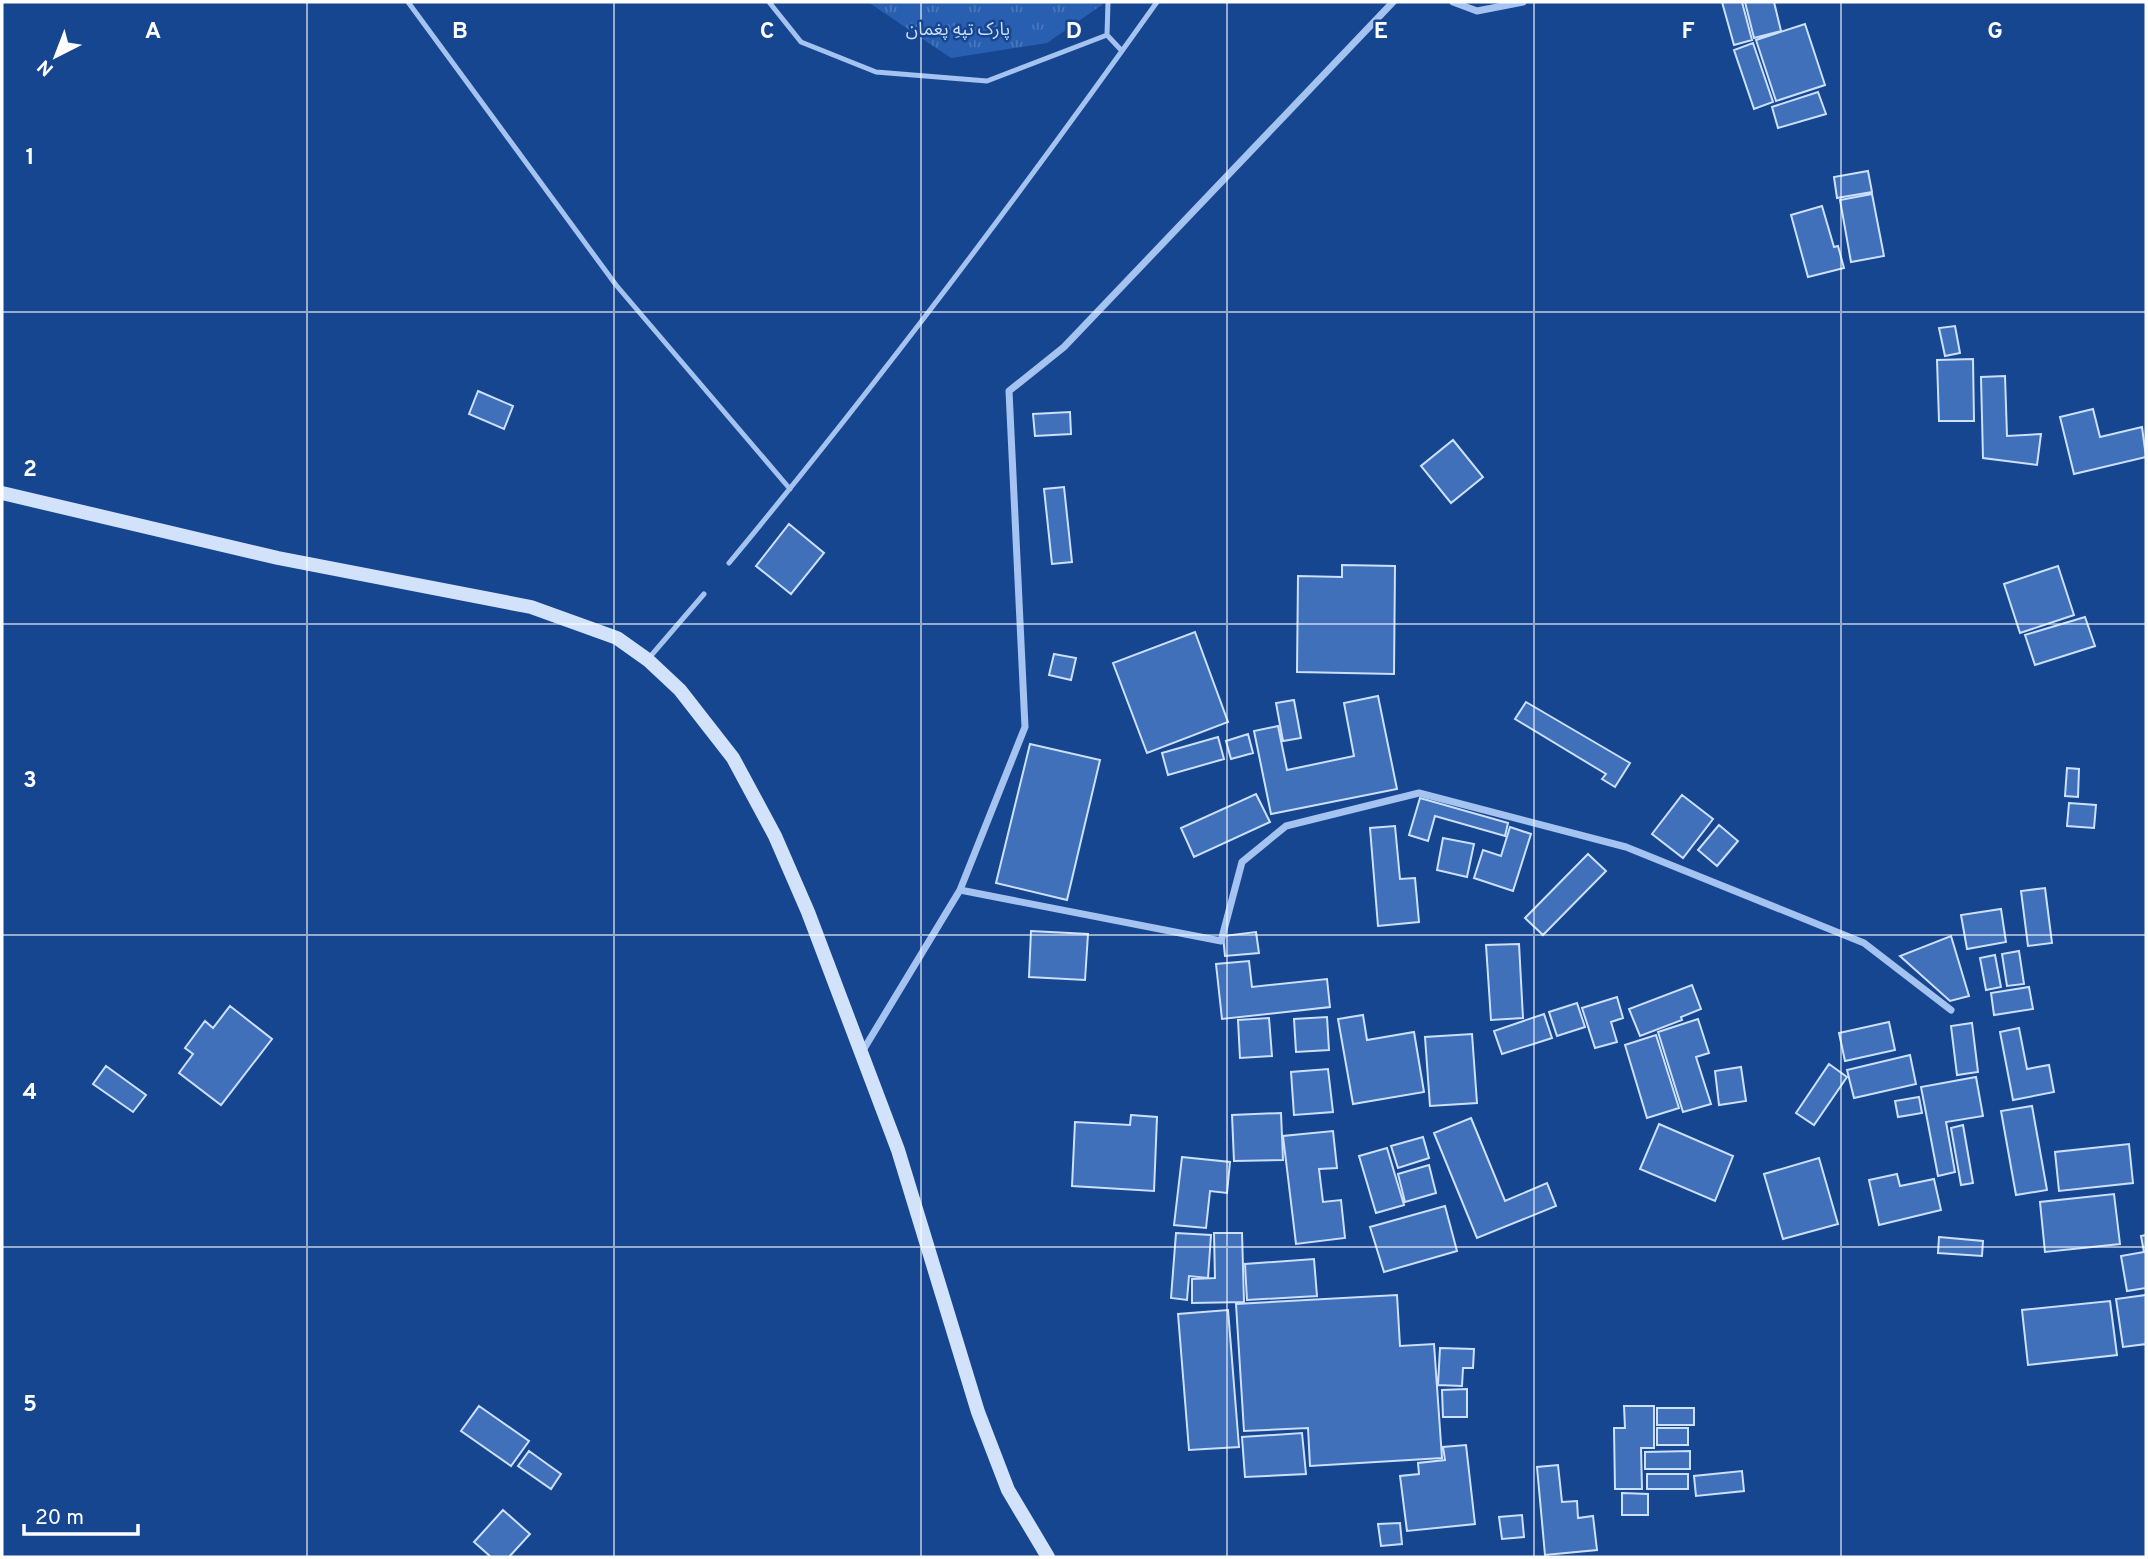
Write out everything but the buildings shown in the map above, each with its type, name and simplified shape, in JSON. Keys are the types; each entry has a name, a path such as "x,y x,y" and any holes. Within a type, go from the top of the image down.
{"main road":[{"path":"2,493 278,558 531,607 617,638 648,660 680,690 733,758 781,849 808,912 898,1150 978,1412 1008,1490 1048,1557"}],"street":[{"path":"862,1052 960,890 1025,727 1009,391 1064,347 1393,2"},
{"path":"1453,2 1477,11 1523,2"},
{"path":"960,890 1221,942 1242,862 1286,826 1419,793 1626,846 1864,943 1951,1010"}],"lane":[{"path":"408,2 616,285 790,489"},
{"path":"769,2 801,41 876,72 987,81 1107,35"},
{"path":"1108,2 1107,35 1122,51"},
{"path":"729,563 790,489 1060,138 1157,2"},
{"path":"648,660 704,594"}],"green space":[{"name":"پارک تپهِ پغمان","path":"868,2 1106,2 1047,43 951,58"}]}
